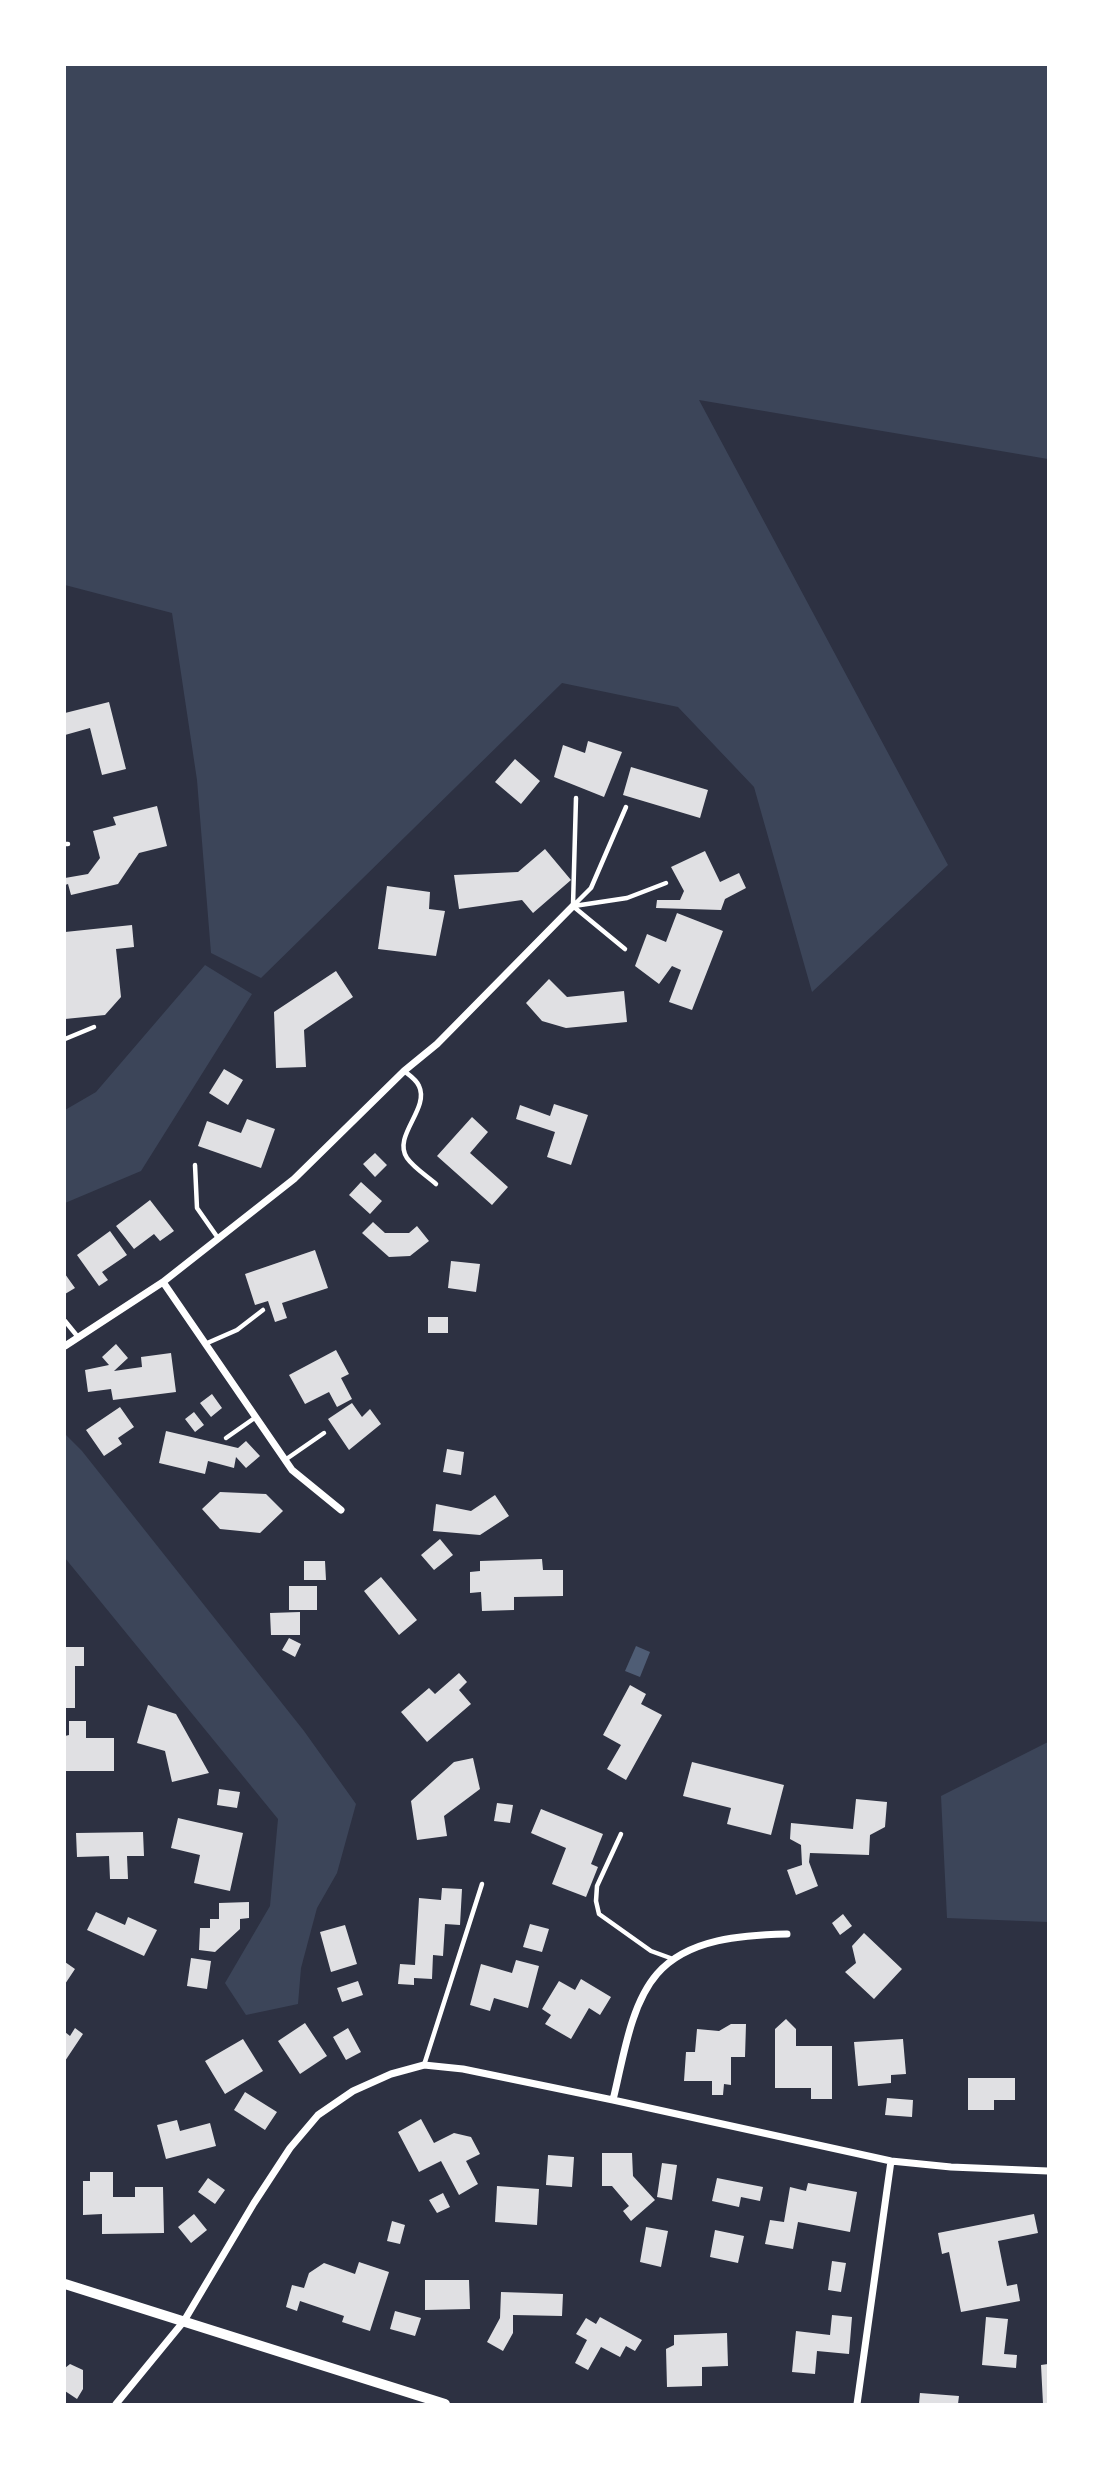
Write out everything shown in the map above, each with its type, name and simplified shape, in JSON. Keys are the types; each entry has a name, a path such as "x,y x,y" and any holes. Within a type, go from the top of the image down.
{"street":[{"path":"65,1346 163,1282 294,1179 404,1071 437,1044 573,906"},
{"path":"163,1282 292,1471 341,1510"},
{"path":"613,2099 629,2032 643,1994 657,1973 674,1960 718,1941 752,1935 787,1934"},
{"path":"116,2404 184,2321 261,2192 290,2148 318,2115 353,2091 391,2074 424,2065 463,2069 613,2099 891,2161 951,2167 1048,2171"},
{"path":"857,2404 891,2161"},
{"path":"65,2284 445,2404"}],"lane":[{"path":"573,906 576,798"},
{"path":"573,906 591,888 626,807"},
{"path":"573,906 626,898 666,883"},
{"path":"573,906 625,949"},
{"path":"65,1039 94,1027"},
{"path":"404,1071 421,1089 421,1102 404,1147 406,1157 436,1184"},
{"path":"195,1165 197,1208 219,1238"},
{"path":"205,1344 237,1330 264,1310"},
{"path":"65,1321 78,1337"},
{"path":"226,1438 256,1417"},
{"path":"285,1460 324,1433"},
{"path":"621,1835 597,1886 599,1914 651,1951 674,1960"},
{"path":"424,2065 482,1884"}],"shaded area":[{"path":"65,65 1048,65 1048,459 699,400 948,865 812,992 754,787 678,707 562,683 261,978 211,953 197,780 172,613 65,585"},
{"path":"205,965 252,994 141,1171 65,1203 65,1110 96,1092"},
{"path":"65,1434 82,1451 304,1731 356,1804 337,1873 317,1908 301,1968 298,2004 246,2015 225,1983 270,1906 278,1819 65,1558"},
{"path":"636,1646 650,1652 640,1677 625,1671"},
{"path":"1048,1742 1048,1922 947,1918 941,1796"}],"building":[{"path":"109,702 126,769 102,775 90,728 65,735 65,713"},
{"path":"588,741 622,752 604,797 554,777 563,745 585,753"},
{"path":"515,759 540,781 521,804 495,782"},
{"path":"631,767 708,790 700,818 623,795"},
{"path":"157,806 167,846 139,853 118,884 71,895 68,884 65,885 65,878 88,874 100,858 93,831 116,825 113,817"},
{"path":"545,849 571,880 533,913 522,900 459,909 454,875 518,872"},
{"path":"705,851 720,882 739,873 746,888 725,899 721,910 656,908 657,900 680,900 684,891 671,867"},
{"path":"387,886 430,892 429,909 445,911 436,956 378,949"},
{"path":"677,913 723,931 692,1010 669,1002 681,970 672,966 659,984 635,966 647,934 666,942"},
{"path":"132,925 134,947 116,949 121,997 105,1015 65,1019 65,932"},
{"path":"336,971 353,997 304,1030 306,1067 276,1068 274,1012"},
{"path":"549,979 567,997 624,991 627,1022 566,1028 542,1021 526,1003"},
{"path":"224,1069 243,1080 228,1105 209,1093"},
{"path":"554,1104 588,1115 571,1165 547,1157 555,1132 516,1119 520,1105 550,1116"},
{"path":"472,1117 488,1132 470,1153 508,1187 492,1205 437,1156"},
{"path":"247,1119 275,1129 261,1168 198,1146 207,1121 241,1133"},
{"path":"375,1153 387,1165 375,1177 363,1164"},
{"path":"361,1182 382,1201 370,1214 349,1195"},
{"path":"150,1200 174,1231 160,1241 154,1234 134,1249 116,1226"},
{"path":"373,1222 385,1233 409,1233 417,1226 429,1241 410,1256 389,1257 362,1233"},
{"path":"110,1231 127,1255 102,1272 108,1280 99,1286 77,1255"},
{"path":"315,1250 328,1288 282,1303 287,1318 275,1322 268,1301 255,1305 245,1274"},
{"path":"451,1261 480,1264 476,1292 448,1288"},
{"path":"65,1274 75,1288 65,1294"},
{"path":"428,1317 448,1317 448,1333 428,1333"},
{"path":"116,1344 128,1358 114,1371 142,1367 141,1357 171,1353 176,1392 113,1400 111,1389 88,1392 85,1370 109,1365 102,1357"},
{"path":"336,1350 349,1374 341,1378 352,1399 337,1407 329,1392 305,1404 289,1375"},
{"path":"212,1394 222,1408 211,1417 200,1403"},
{"path":"352,1403 362,1417 370,1409 381,1424 349,1450 328,1419"},
{"path":"120,1407 134,1427 118,1438 122,1444 104,1456 86,1430"},
{"path":"194,1412 204,1425 195,1432 185,1419"},
{"path":"166,1431 238,1448 246,1441 260,1456 246,1468 236,1457 234,1468 208,1461 205,1474 159,1463"},
{"path":"447,1449 464,1452 461,1475 443,1472"},
{"path":"220,1492 266,1494 283,1511 260,1533 220,1529 202,1509"},
{"path":"495,1495 509,1516 480,1535 433,1531 436,1504 471,1511"},
{"path":"440,1539 453,1555 434,1570 421,1555"},
{"path":"542,1559 543,1570 563,1570 563,1596 514,1597 514,1610 482,1611 481,1592 470,1593 470,1572 480,1571 480,1561"},
{"path":"304,1561 325,1561 326,1580 304,1580"},
{"path":"381,1577 417,1620 399,1635 364,1591"},
{"path":"289,1586 317,1586 317,1610 289,1610"},
{"path":"300,1612 300,1635 271,1635 270,1613"},
{"path":"289,1638 301,1644 295,1657 282,1650"},
{"path":"65,1647 84,1647 84,1666 75,1666 75,1708 65,1708"},
{"path":"459,1673 467,1682 459,1690 471,1704 427,1742 401,1712 429,1688 435,1694"},
{"path":"630,1685 646,1694 641,1704 662,1715 626,1780 607,1769 621,1745 603,1735"},
{"path":"148,1705 176,1714 209,1773 172,1782 165,1751 137,1743"},
{"path":"69,1721 86,1721 86,1738 114,1738 114,1771 66,1771 65,1736 69,1735"},
{"path":"473,1758 480,1789 444,1816 447,1836 417,1840 411,1801 454,1762"},
{"path":"692,1762 784,1785 771,1835 727,1824 731,1808 683,1796"},
{"path":"219,1789 240,1792 237,1808 217,1805"},
{"path":"856,1799 887,1802 885,1827 870,1835 869,1855 810,1853 809,1862 818,1886 796,1895 787,1870 802,1865 801,1845 790,1839 791,1823 853,1829"},
{"path":"497,1803 513,1805 510,1823 494,1821"},
{"path":"541,1809 603,1834 591,1864 598,1867 586,1897 552,1884 566,1848 531,1833"},
{"path":"178,1818 243,1833 230,1891 194,1883 200,1855 171,1848"},
{"path":"143,1832 144,1856 127,1856 128,1879 110,1879 109,1856 77,1857 76,1833"},
{"path":"442,1888 462,1889 460,1925 445,1924 443,1956 433,1955 432,1979 414,1978 414,1985 398,1984 400,1964 415,1965 419,1898 441,1900"},
{"path":"249,1902 249,1918 240,1919 240,1929 215,1952 199,1950 200,1928 210,1928 210,1919 219,1919 219,1903"},
{"path":"96,1912 125,1925 128,1917 157,1930 144,1956 87,1930"},
{"path":"843,1914 852,1926 840,1935 832,1923"},
{"path":"530,1924 549,1929 542,1952 523,1947"},
{"path":"345,1925 357,1964 331,1972 320,1932"},
{"path":"864,1933 902,1969 874,1999 845,1972 856,1963 852,1946"},
{"path":"191,1958 211,1961 207,1989 187,1986"},
{"path":"516,1960 539,1966 528,2008 494,1998 490,2011 470,2005 481,1964 512,1973"},
{"path":"65,1962 75,1969 65,1984"},
{"path":"581,1979 611,1997 600,2015 589,2008 571,2039 545,2024 551,2015 542,2009 559,1981 575,1990"},
{"path":"358,1981 363,1995 342,2002 337,1988"},
{"path":"786,2019 796,2029 796,2046 832,2046 832,2099 811,2099 811,2088 775,2088 775,2029"},
{"path":"305,2023 327,2056 300,2074 278,2041"},
{"path":"731,2024 746,2024 745,2057 731,2057 731,2085 724,2084 723,2095 712,2095 712,2081 684,2081 686,2052 695,2052 697,2029 719,2031"},
{"path":"75,2028 83,2034 65,2061 65,2032 70,2036"},
{"path":"348,2028 361,2052 346,2060 333,2037"},
{"path":"243,2039 263,2071 225,2094 205,2061"},
{"path":"903,2039 906,2074 891,2075 891,2083 858,2086 854,2042"},
{"path":"968,2078 1015,2078 1015,2100 994,2100 994,2110 968,2110"},
{"path":"245,2092 277,2112 265,2130 234,2110"},
{"path":"887,2098 913,2100 912,2117 885,2115"},
{"path":"421,2119 434,2143 454,2133 471,2137 480,2154 466,2161 478,2184 459,2195 441,2161 419,2172 398,2132"},
{"path":"177,2120 180,2131 210,2123 216,2146 166,2159 157,2125"},
{"path":"602,2153 632,2153 633,2176 655,2200 631,2221 623,2211 629,2206 612,2186 602,2186"},
{"path":"548,2155 574,2157 572,2187 546,2185"},
{"path":"662,2163 677,2165 672,2200 657,2197"},
{"path":"90,2172 113,2172 113,2197 135,2197 135,2187 163,2187 164,2233 102,2234 102,2214 83,2215 83,2181 90,2181"},
{"path":"208,2178 225,2190 215,2204 198,2192"},
{"path":"717,2178 763,2187 760,2201 741,2197 739,2207 712,2201"},
{"path":"808,2183 857,2192 850,2232 798,2222 793,2249 765,2244 770,2220 784,2222 790,2187 806,2191"},
{"path":"497,2186 539,2189 537,2225 495,2222"},
{"path":"443,2193 450,2207 437,2213 429,2200"},
{"path":"194,2214 207,2230 191,2243 178,2227"},
{"path":"1034,2214 1038,2233 998,2241 1007,2286 1017,2284 1020,2301 961,2312 949,2252 942,2254 938,2233"},
{"path":"392,2221 405,2225 400,2244 387,2241"},
{"path":"646,2227 668,2231 661,2267 640,2262"},
{"path":"715,2230 744,2236 738,2263 710,2257"},
{"path":"832,2261 846,2263 841,2292 828,2290"},
{"path":"359,2262 389,2272 370,2331 342,2322 344,2316 300,2301 297,2311 286,2307 292,2285 304,2288 309,2273 324,2263 355,2274"},
{"path":"425,2280 469,2280 470,2309 425,2310"},
{"path":"501,2292 563,2294 562,2316 513,2315 513,2333 503,2351 487,2342 500,2318"},
{"path":"395,2311 421,2318 415,2336 390,2329"},
{"path":"832,2315 852,2317 849,2354 817,2351 815,2374 792,2372 796,2331 830,2335"},
{"path":"600,2317 642,2340 635,2351 626,2346 620,2357 601,2347 588,2370 575,2363 587,2340 576,2334 586,2318 596,2324"},
{"path":"986,2317 1008,2319 1004,2354 1017,2355 1016,2368 982,2365"},
{"path":"727,2333 728,2366 702,2367 702,2386 667,2387 666,2349 674,2345 674,2335"},
{"path":"70,2364 83,2370 83,2389 77,2399 65,2391 65,2368"},
{"path":"1048,2364 1048,2404 1043,2404 1041,2365"},
{"path":"920,2393 959,2396 958,2404 919,2404"}]}
